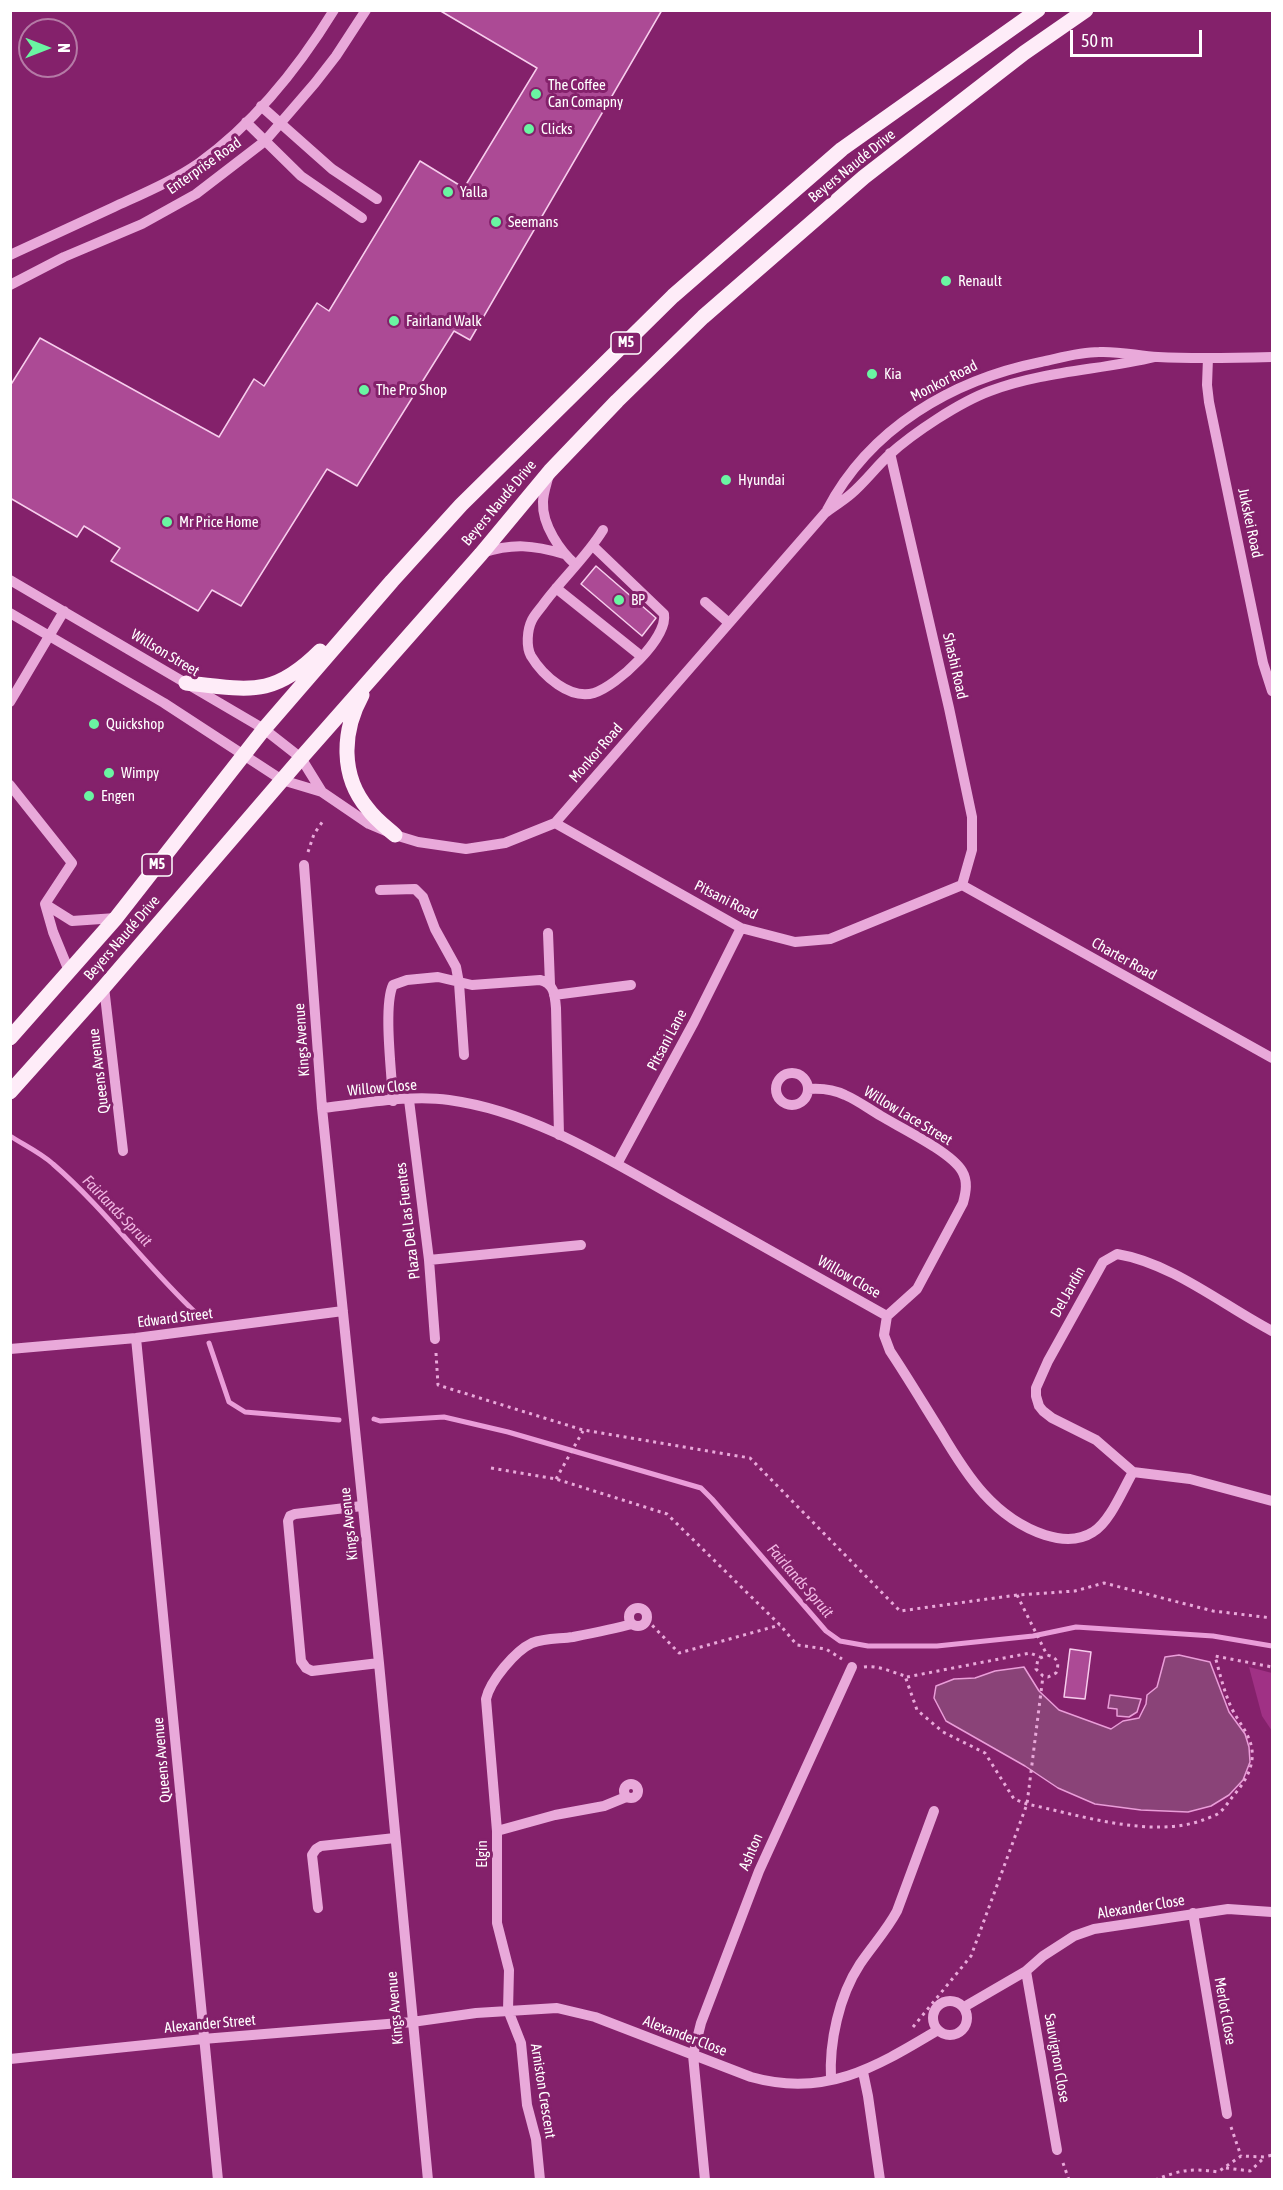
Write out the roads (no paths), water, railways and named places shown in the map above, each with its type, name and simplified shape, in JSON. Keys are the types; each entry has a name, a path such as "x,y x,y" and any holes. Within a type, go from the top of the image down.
{"main road":[{"name":"Beyers Naudé Drive","path":"10,1038 116,918 264,729 392,580 462,505 674,296 842,149 1038,10"},
{"name":"Beyers Naudé Drive","path":"10,1092 481,554 550,471 617,401 703,317 864,177 1024,53 1086,10"},
{"path":"186,683 249,689 268,687 285,680 310,661 392,580"},
{"path":"373,677 358,703 352,722 346,753 347,766 351,782 367,809 395,835"}],"street":[{"name":"Enterprise Road","path":"10,255 148,192 198,163 246,122 261,106 319,34 334,10"},
{"name":"Enterprise Road","path":"10,285 64,257 142,224 196,194 265,141 282,124 336,56 366,10"},
{"path":"261,106 332,169 377,199"},
{"path":"246,122 301,176 362,218"},
{"name":"Monkor Road","path":"825,513 840,485 881,438 914,414 958,388 999,371 1076,354 1098,352 1128,352 1155,357 1272,357"},
{"name":"Monkor Road","path":"282,780 322,792 369,824 418,842 466,849 506,843 555,823 825,513 851,493 890,453 946,415 989,391 1055,374 1155,357"},
{"name":"Jukskei Road","path":"1208,358 1209,402 1263,663 1272,692"},
{"name":"Shashi Road","path":"890,453 972,817 972,850 962,885"},
{"path":"550,471 543,502 545,518 564,554 576,565"},
{"path":"593,546 663,614 665,621 662,630 626,673 594,693 574,693 565,690 545,673 530,655 527,640 532,621 556,588 593,546 603,530"},
{"path":"481,554 502,547 519,545 564,554"},
{"name":"Willson Street","path":"10,580 264,729 301,758"},
{"path":"556,588 641,656"},
{"path":"705,603 729,623"},
{"path":"10,702 64,611"},
{"path":"10,613 164,703 282,780"},
{"name":"Monkor Road","path":"301,758 322,792"},
{"path":"10,784 72,863 45,904 53,932 69,971"},
{"name":"Pitsani Road","path":"555,823 741,928 795,942 830,939 962,885"},
{"name":"Kings Avenue","path":"304,865 322,1108 428,2180"},
{"name":"Charter Road","path":"962,885 1272,1058"},
{"path":"380,890 409,888 419,892 427,906 435,929 454,960 459,983 464,1055"},
{"path":"45,904 72,921 116,918"},
{"name":"Pitsani Lane","path":"617,1164 694,1022 741,928"},
{"path":"548,933 559,1084 560,1135"},
{"path":"393,1101 388,1010 393,985 407,980 438,977 478,985 540,980 552,989 631,986"},
{"name":"Queens Avenue","path":"104,987 123,1151"},
{"name":"Willow Lace Street","path":"808,1089 824,1088 846,1095 955,1161 966,1180 963,1203 917,1289 887,1316"},
{"name":"Plaza Del Las Fuentes","path":"409,1100 429,1260 435,1339"},
{"name":"Willow Close","path":"322,1108 393,1101 447,1100 490,1109 560,1135 617,1164 887,1316 884,1335 890,1351 967,1475 989,1501 1011,1520 1035,1532 1069,1539 1082,1538 1095,1531 1105,1521 1133,1472"},
{"path":"429,1260 581,1245"},
{"name":"Del Jardin","path":"1133,1472 1096,1440 1052,1418 1039,1406 1036,1396 1036,1388 1048,1360 1103,1262 1117,1254 1146,1262 1173,1274 1272,1331"},
{"name":"Edward Street","path":"10,1349 136,1338 343,1311"},
{"name":"Queens Avenue","path":"136,1338 218,2180"},
{"path":"1133,1472 1190,1479 1272,1501"},
{"path":"362,1506 295,1514 290,1516 288,1521 301,1662 312,1671 378,1663"},
{"path":"497,1831 486,1707 488,1691 518,1653 534,1642 632,1624 638,1627 647,1620 648,1615 644,1609 639,1607 629,1613 632,1624"},
{"name":"Ashton","path":"693,2055 701,2022 759,1871 852,1667"},
{"name":"Elgin","path":"508,2010 509,1970 497,1923 497,1831 555,1815 604,1806 626,1797"},
{"path":"831,2080 832,2045 838,2016 848,1989 859,1965 891,1923 897,1911 934,1811"},
{"path":"318,1908 312,1855 316,1849 321,1846 395,1838"},
{"name":"Alexander Close","path":"964,2007 1026,1971 1043,1956 1074,1936 1094,1929 1193,1913 1228,1910 1272,1912"},
{"name":"Merlot Close","path":"1193,1913 1227,2114"},
{"name":"Sauvignon Close","path":"1026,1971 1057,2150"},
{"path":"952,2000 964,2007 967,2021 960,2032 946,2035 938,2030 933,2017 939,2005 952,2000"},
{"name":"Alexander Close","path":"412,2022 508,2010 557,2008 595,2017 729,2070 766,2082 799,2084 831,2080 863,2072 896,2056 938,2030"},
{"name":"Arniston Crescent","path":"508,2010 521,2043 527,2105 536,2139 540,2180"},
{"name":"Alexander Street","path":"10,2059 204,2039 412,2022"},
{"path":"693,2055 705,2180"},
{"path":"863,2072 880,2180"}],"waterway":[{"name":"Fairlands Spruit","path":"10,1136 43,1156 72,1181 196,1313"},
{"name":"Fairlands Spruit","path":"209,1343 229,1402 245,1412 339,1420"},
{"name":"Fairlands Spruit","path":"374,1419 380,1421 444,1417 508,1432 701,1488 826,1631 840,1641 868,1646 937,1646 1033,1636 1076,1627 1213,1636 1272,1646"}],"place":[{"name":"The Coffee Can Comapny","path":"536,94"},
{"name":"Clicks","path":"529,129"},
{"name":"Yalla","path":"448,192"},
{"name":"Seemans","path":"496,222"},
{"name":"Renault","path":"946,281"},
{"name":"Fairland Walk","path":"394,321"},
{"name":"Kia","path":"872,374"},
{"name":"The Pro Shop","path":"364,390"},
{"name":"Hyundai","path":"726,480"},
{"name":"Mr Price Home","path":"167,522"},
{"name":"BP","path":"619,600"},
{"name":"Quickshop","path":"94,724"},
{"name":"Wimpy","path":"109,773"},
{"name":"Engen","path":"89,796"}]}
